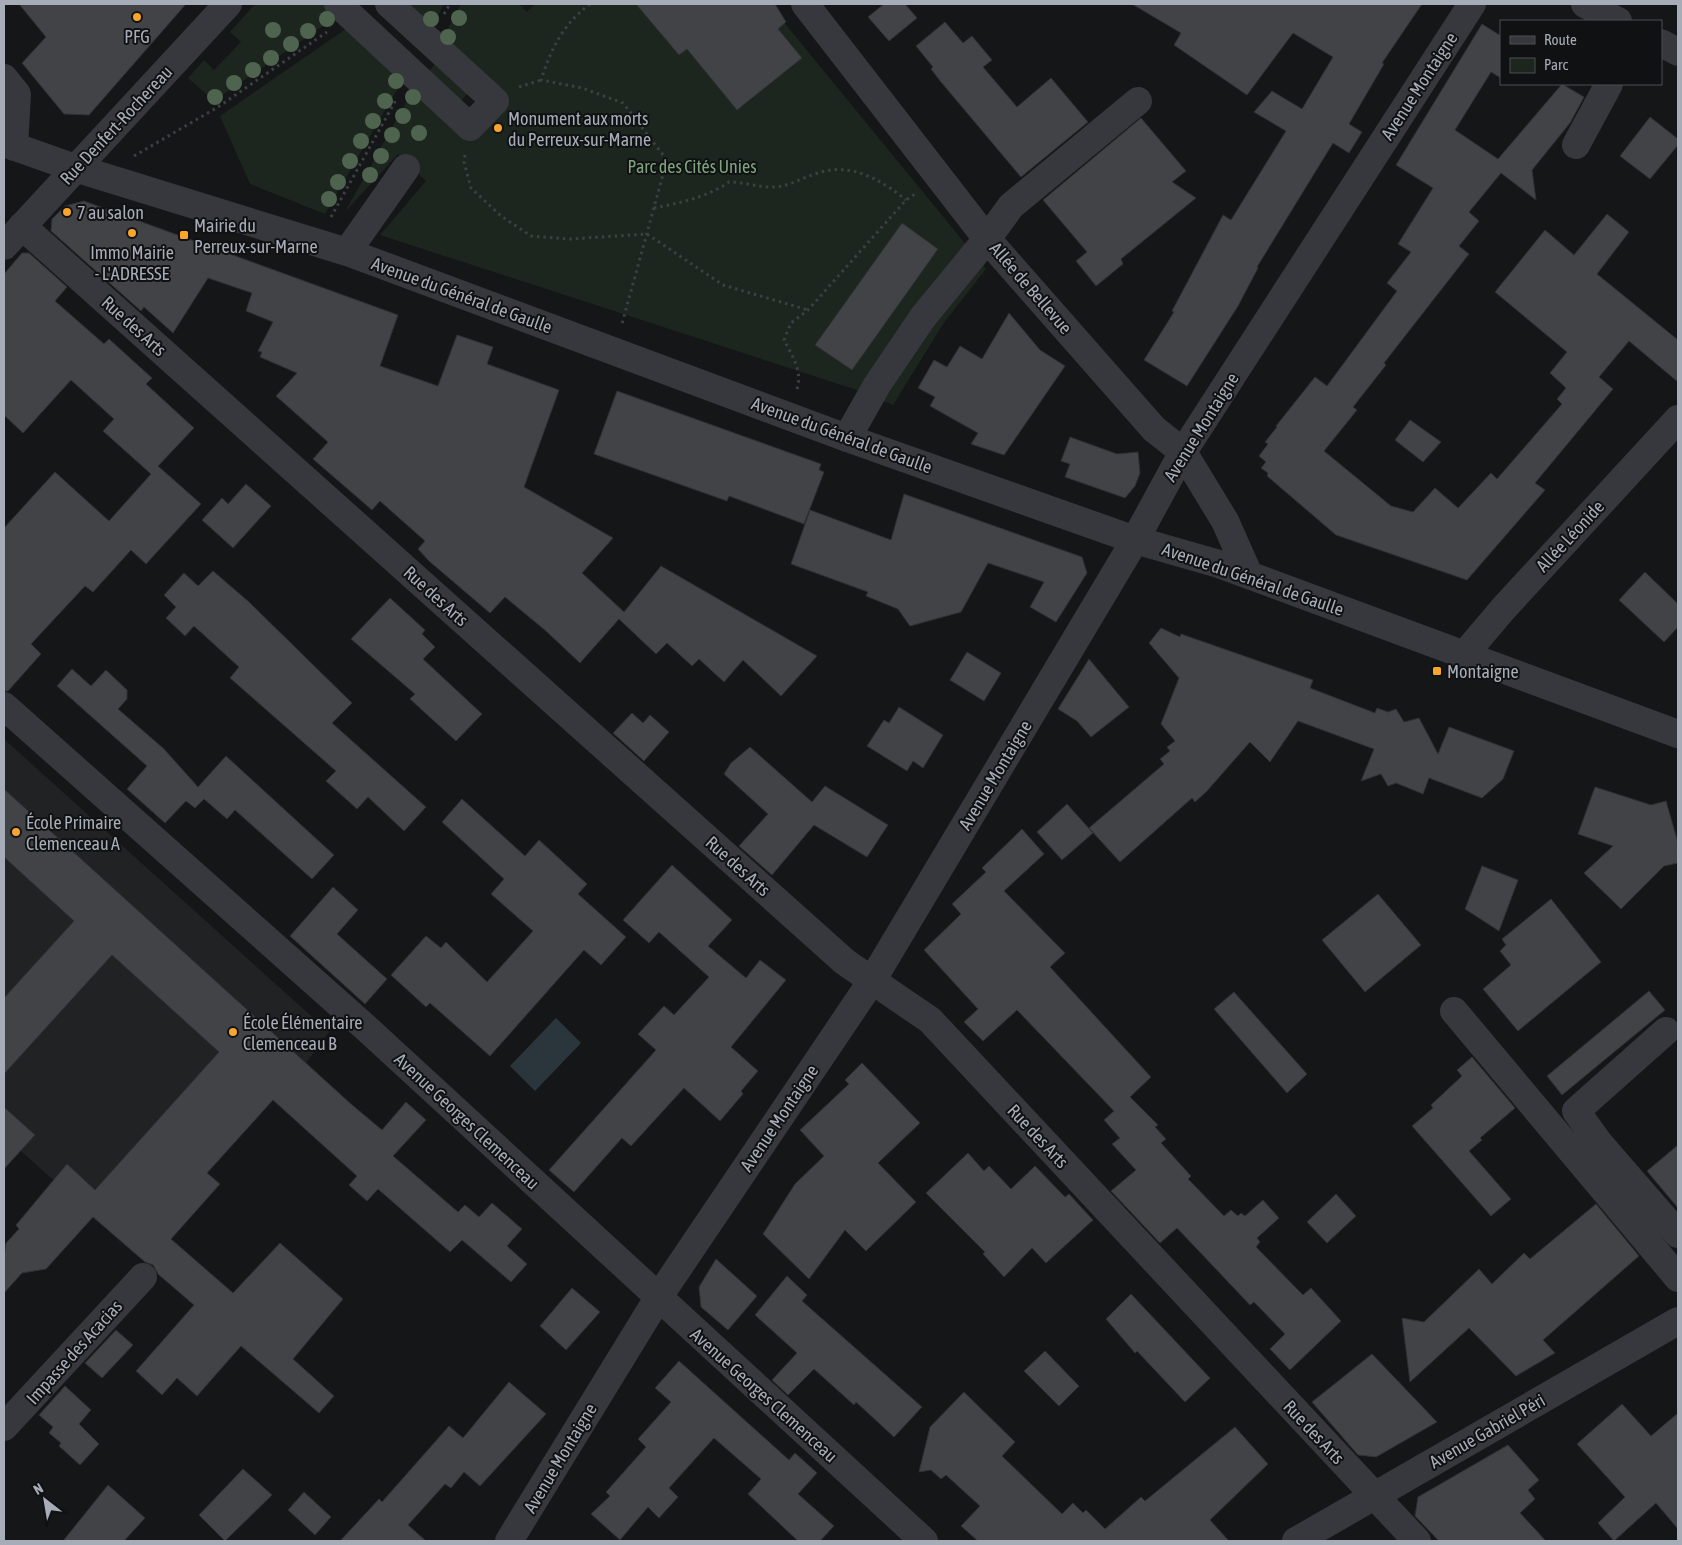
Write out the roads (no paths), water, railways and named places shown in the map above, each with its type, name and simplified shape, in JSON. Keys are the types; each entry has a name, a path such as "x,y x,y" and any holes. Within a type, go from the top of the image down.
{"street":[{"name":"Rue Denfert-Rochereau","path":"13,236 228,4"},
{"path":"344,10 470,127 495,101 389,4"},
{"name":"Allée de Bellevue","path":"805,4 987,239 1154,429 1183,452 1225,521 1249,575"},
{"name":"Avenue Montaigne","path":"509,1541 658,1298 873,979 1135,540 1183,452 1472,4"},
{"path":"1585,4 1616,20"},
{"path":"1662,44 1678,52"},
{"path":"4,78 18,94 9,145"},
{"path":"1576,145 1608,85"},
{"path":"847,438 877,385 924,317 1011,206 1138,101"},
{"name":"Avenue du Général de Gaulle","path":"9,145 75,168 347,252 847,438 1135,540 1219,564 1678,734"},
{"path":"347,252 406,168"},
{"name":"Rue des Arts","path":"13,236 838,955 930,1020 1417,1541"},
{"name":"Allée Léonide","path":"1464,655 1503,609 1678,419"},
{"name":"Avenue Georges Clemenceau","path":"4,706 365,1027 924,1541"},
{"path":"1454,1011 1678,1278"},
{"path":"1666,1031 1576,1111 1599,1142 1678,1234"},
{"name":"Impasse des Acacias","path":"4,1427 143,1277"},
{"name":"Avenue Gabriel Péri","path":"1296,1541 1678,1321"}],"place":[{"name":"PFG","path":"137,17"},
{"name":"Monument aux morts du Perreux-sur-Marne","path":"498,128"},
{"name":"7 au salon","path":"67,212"},
{"name":"Immo Mairie - L'ADRESSE","path":"132,233"},
{"name":"Mairie du Perreux-sur-Marne","path":"184,235"},
{"name":"Montaigne","path":"1437,671"},
{"name":"École Primaire Clemenceau A","path":"16,832"},
{"name":"École Élémentaire Clemenceau B","path":"233,1032"}],"park label":[{"name":"Parc des Cités Unies","path":"692,166"}]}
